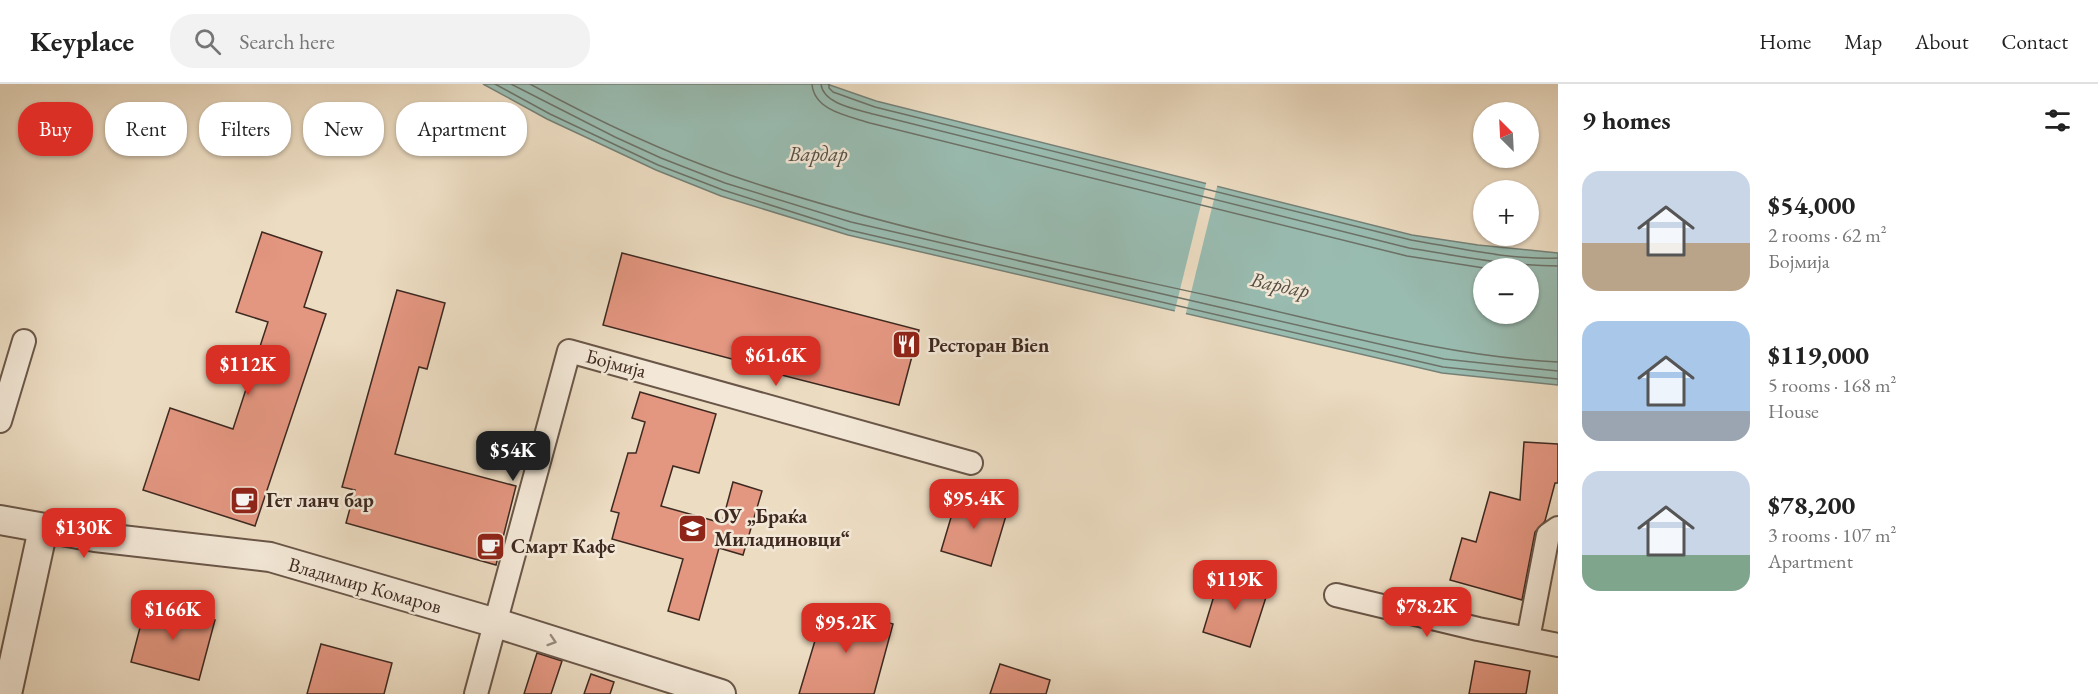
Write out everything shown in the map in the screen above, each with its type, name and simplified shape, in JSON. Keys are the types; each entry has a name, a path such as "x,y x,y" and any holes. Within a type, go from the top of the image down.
{"street":[{"path":"0,421 24,340"},
{"name":"Бојмија","path":"476,694 569,351 971,463"},
{"name":"Владимир Комаров","path":"0,520 43,529 132,542 270,557 496,623 721,694"},
{"path":"1528,639 1548,535 1558,528"},
{"path":"7,694 43,529"},
{"path":"1336,595 1558,645"}],"water":[{"name":"Вардар","path":"483,84 827,84 876,101 1412,235 1473,246 1558,253 1558,385 1442,373 848,235 721,196 656,170 547,119 527,108 527,102 516,102"}],"pier":[{"path":"1207,180 1218,183 1185,317 1174,314"}],"building":[{"path":"262,232 322,252 304,307 326,314 255,526 143,490 170,408 233,429 268,322 236,312"},
{"path":"622,253 919,330 899,405 750,367 751,364 603,325"},
{"path":"397,290 445,303 427,369 419,367 395,454 516,486 496,565 346,523 355,490 342,487"},
{"path":"640,392 716,414 699,473 673,466 661,506 722,523 733,482 762,491 743,555 719,548 699,620 668,611 683,559 612,539 619,513 611,511 628,453 636,453 645,422 632,418"},
{"path":"1524,442 1558,444 1558,483 1555,483 1545,521 1535,532 1522,600 1450,580 1462,538 1476,542 1490,492 1520,500"},
{"path":"958,494 1008,509 991,566 941,551"},
{"path":"1220,576 1268,591 1250,647 1203,632"},
{"path":"147,601 215,620 199,680 131,662"},
{"path":"826,604 893,624 874,694 799,694"},
{"path":"321,644 392,663 384,694 307,694"},
{"path":"537,653 562,661 551,694 524,694"},
{"path":"1475,661 1530,671 1526,694 1469,694"},
{"path":"1000,664 1050,680 1046,694 990,694"},
{"path":"591,674 614,682 610,694 584,694"}],"place":[{"name":"Ресторан Bien","path":"907,345"},
{"name":"Гет ланч бар","path":"245,500"},
{"name":"ОУ „Браќа Миладиновци“","path":"693,528"},
{"name":"Смарт Кафе","path":"490,546"}]}
